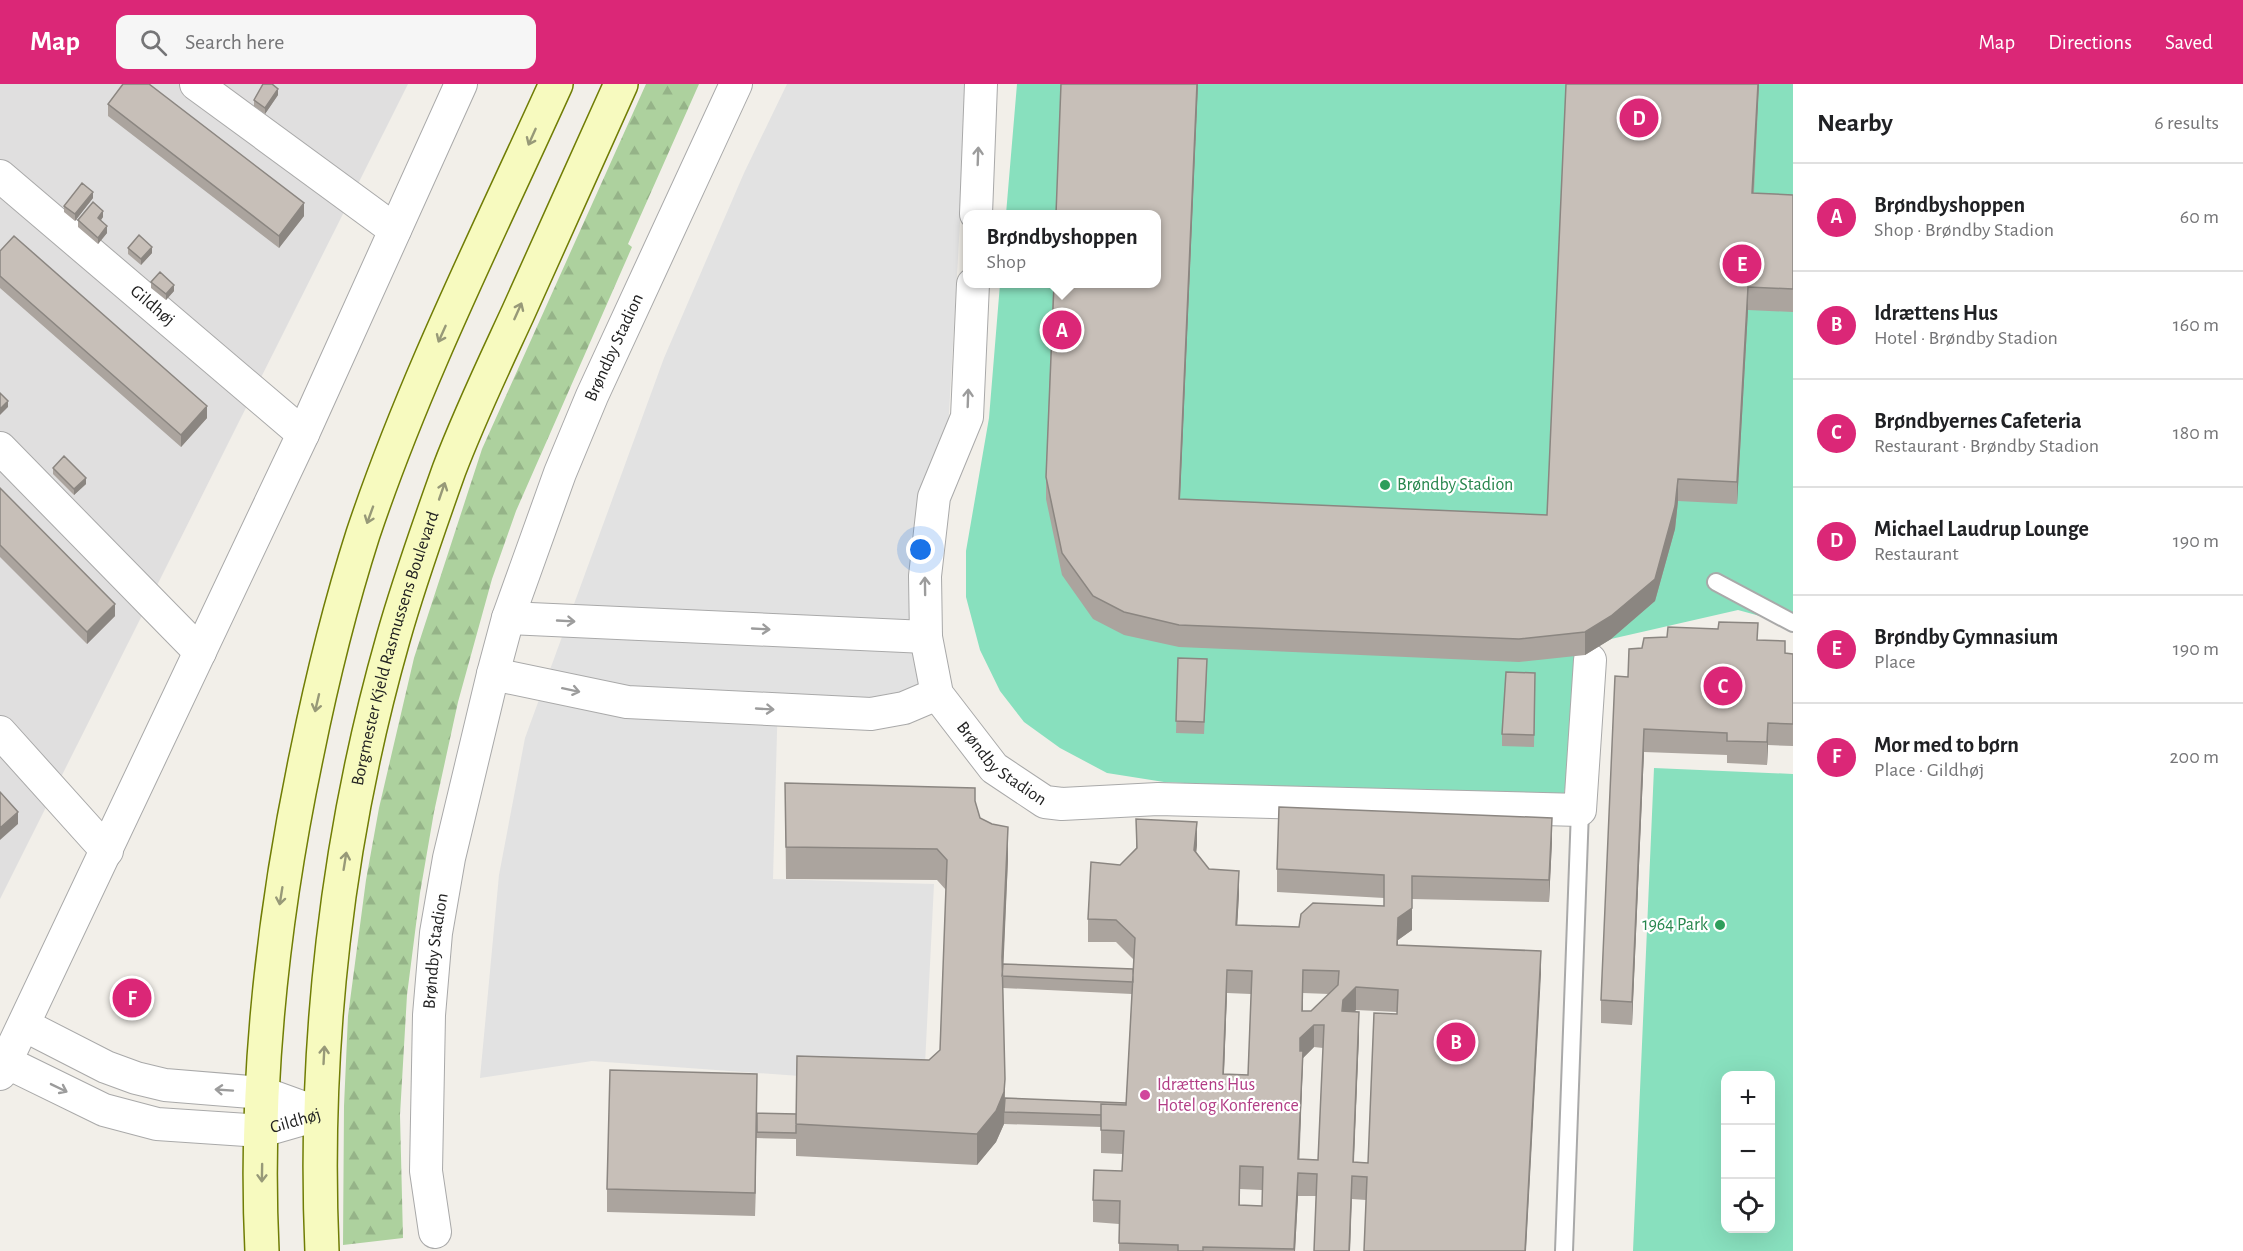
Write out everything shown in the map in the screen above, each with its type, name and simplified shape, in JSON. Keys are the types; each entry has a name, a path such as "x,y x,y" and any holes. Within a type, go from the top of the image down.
{"street":[{"path":"196,84 395,230"},
{"name":"Gildhøj","path":"321,1114 262,1131 157,1124 104,1110 3,1068 303,434 461,84"},
{"path":"262,1251 263,1093 269,1000 288,851 334,632 364,533 400,433 439,340 556,84"},
{"name":"Borgmester Kjeld Rasmussens Boulevard","path":"322,1251 321,1114 327,1008 336,918 351,825 371,725 393,638 450,467 621,84"},
{"name":"Brøndby Stadion","path":"435,1232 426,1171 429,1015 436,933 452,847 493,674 508,618 560,473 592,396 736,84"},
{"path":"976,210 981,84"},
{"name":"Gildhøj","path":"0,176 303,434"},
{"name":"Brøndby Stadion","path":"973,288 967,417 934,497 925,576 926,637 937,694 994,768 1045,802 1062,804 1158,798 1580,810"},
{"path":"0,448 200,652"},
{"path":"508,618 926,637"},
{"path":"1580,810 1590,660"},
{"path":"493,674 627,702 860,714 904,708 937,694"},
{"path":"0,732 107,851"},
{"name":"Gildhøj","path":"24,1025 106,1067 136,1078 165,1086 263,1093 321,1114"}],"lane":[{"path":"1716,582 1793,623"},
{"path":"1564,1251 1580,810"}],"shaded area":[{"path":"0,84 408,84 0,899"},
{"path":"787,84 968,84 947,448 910,540 930,703 778,696 773,879 934,884 924,1085 592,1061 480,1078 499,875 525,738 664,358 744,173"}],"green space":[{"path":"646,84 699,84 628,244 632,247 516,511 492,579 458,702 434,812 420,893 407,995 400,1115 403,1238 343,1245 344,1106 348,1016 366,880 379,808 414,658 482,449"},
{"name":"Brøndby Stadion","path":"1017,84 1793,84 1793,625 1738,610 1611,639 1585,654 1563,801 1164,782 1107,773 1060,748 1024,722 1000,691 980,650 966,597 966,551 989,418 1000,288 1161,288 1161,210 1006,210"},
{"name":"1964 Park","path":"1654,768 1793,774 1793,1251 1633,1251"}],"building":[{"path":"123,84 149,84 304,203 279,236 108,104"},
{"path":"263,84 272,84 278,89 265,108 254,100"},
{"path":"1061,84 1197,84 1179,499 1547,515 1566,84 1758,84 1752,193 1793,195 1793,289 1748,287 1737,482 1678,479 1675,506 1655,579 1611,616 1585,632 1519,639 1179,625 1124,612 1093,596 1062,553 1046,477 1054,288 1161,288 1161,210 1056,210"},
{"path":"82,183 93,192 75,214 64,206"},
{"path":"93,202 103,211 98,218 107,226 98,238 78,220"},
{"path":"139,235 152,247 141,259 128,248"},
{"path":"14,236 207,406 181,435 0,276 0,251"},
{"path":"160,272 174,285 166,294 151,282"},
{"path":"0,393 8,401 0,409"},
{"path":"64,456 86,478 74,489 53,468"},
{"path":"0,488 115,604 87,632 0,545"},
{"path":"1719,622 1758,623 1757,640 1785,641 1785,653 1793,654 1793,724 1768,723 1767,742 1727,741 1727,733 1644,729 1632,1002 1601,1000 1615,676 1628,677 1629,649 1642,648 1644,638 1667,637 1668,627 1718,629"},
{"path":"1178,658 1207,659 1204,722 1176,721"},
{"path":"1506,672 1535,673 1534,735 1502,734"},
{"path":"785,783 975,788 975,801 980,818 992,824 1008,827 1002,957 1004,1092 996,1111 977,1134 796,1124 797,1056 929,1060 940,1050 947,860 937,849 786,847"},
{"path":"0,792 18,812 0,828"},
{"path":"1279,807 1552,818 1549,880 1412,876 1412,908 1398,918 1397,945 1541,951 1525,1251 1364,1251 1367,1177 1352,1176 1349,1251 1314,1251 1317,1174 1298,1173 1294,1249 1203,1247 1203,1251 1178,1251 1178,1245 1119,1243 1120,1201 1093,1200 1094,1170 1122,1171 1124,1131 1101,1130 1101,1104 1126,1105 1135,938 1116,920 1088,919 1091,862 1120,865 1137,848 1136,819 1197,822 1194,850 1209,869 1239,871 1236,925 1299,927 1301,914 1313,903 1384,906 1384,875 1277,869","holes":["1227,970 1252,971 1248,1075 1223,1074","1303,970 1339,971 1338,985 1311,1011 1302,1011","1356,987 1398,990 1397,1014 1374,1013 1368,1163 1353,1162 1359,1012 1342,1011 1343,1000","1314,1025 1324,1025 1318,1160 1298,1159 1303,1051 1300,1051 1300,1038","1240,1166 1263,1167 1262,1206 1239,1205"]},
{"path":"1003,964 1133,969 1133,982 1002,976"},
{"path":"610,1070 757,1074 755,1193 607,1189"},
{"path":"1005,1098 1126,1103 1126,1105 1101,1104 1101,1115 1004,1112"},
{"path":"757,1113 796,1114 796,1133 757,1132"}],"place":[{"name":"Michael Laudrup Lounge","path":"1639,118"},
{"name":"Brøndby Gymnasium","path":"1742,264"},
{"name":"Brøndbyshoppen","path":"1062,330"},
{"name":"Brøndby Stadion","path":"1385,485"},
{"name":"Brøndbyernes Cafeteria","path":"1723,686"},
{"name":"1964 Park","path":"1720,925"},
{"name":"Mor med to børn","path":"132,998"},
{"name":"Idrættens Hus","path":"1456,1042"},
{"name":"Idrættens Hus Hotel og Konference","path":"1145,1095"}]}
